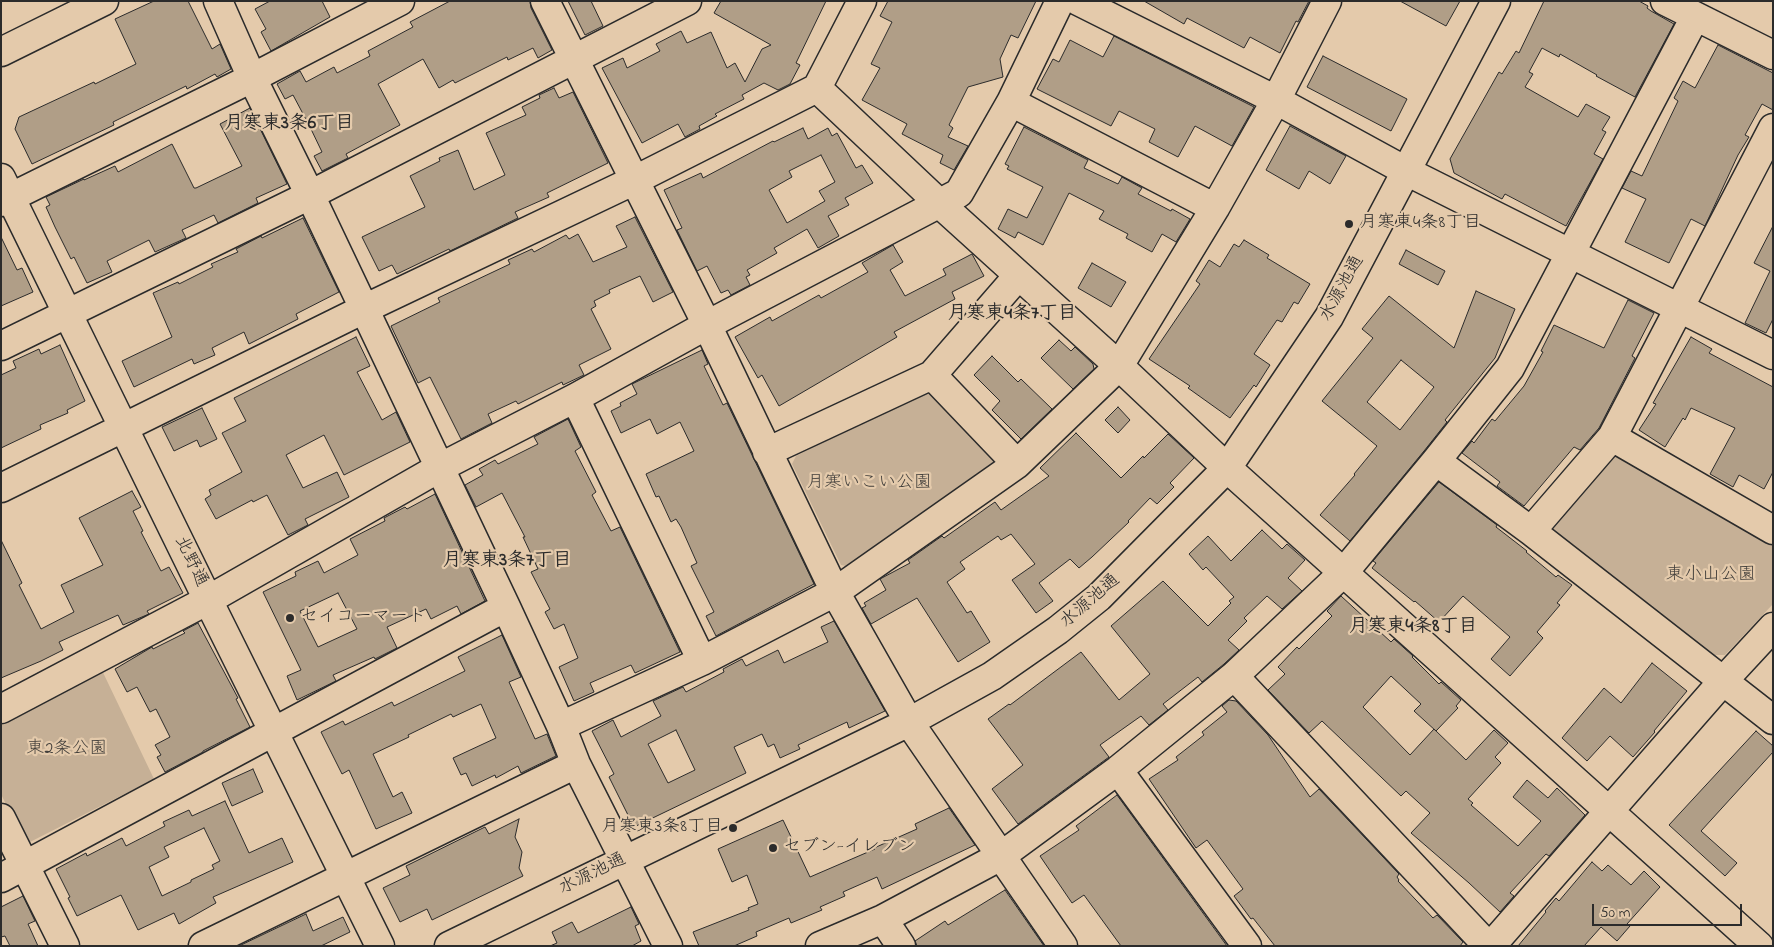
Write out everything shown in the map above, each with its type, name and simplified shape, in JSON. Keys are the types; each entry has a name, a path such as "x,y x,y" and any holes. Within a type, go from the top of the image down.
{"street":[{"path":"1,52 104,1"},
{"path":"218,1 252,78 310,195 506,607 561,726 576,764 668,946"},
{"path":"4,192 252,78 400,1"},
{"path":"545,1 707,325 835,592 909,722 1063,946"},
{"path":"1,346 310,195 687,1"},
{"path":"1,488 364,309 635,180 817,88 862,1"},
{"path":"1,709 208,600 439,468 575,398 707,325 959,193 1011,102 1060,1"},
{"path":"1078,1 1276,100 1406,171 1570,255 1773,356"},
{"path":"561,726 702,661 835,592 1017,464 1119,366 1215,208 1276,100 1327,1"},
{"name":"水源池通","path":"449,946 909,722 992,676 1058,630 1099,597 1227,468 1329,318 1496,1"},
{"path":"1665,1 1773,56"},
{"path":"820,946 882,919 1001,856 1118,770 1234,676 1344,572 1510,368 1695,17"},
{"path":"817,88 1227,468 1759,946"},
{"path":"1011,102 1215,208"},
{"path":"1531,531 1612,437 1773,128"},
{"name":"北野通","path":"4,192 69,314 208,600 380,946"},
{"path":"767,452 932,374 1018,276"},
{"path":"932,374 1017,464"},
{"path":"575,398 702,661"},
{"path":"1612,437 1773,530"},
{"path":"1436,461 1531,531 1773,720"},
{"path":"13,872 506,607"},
{"path":"1234,676 1490,946 1723,681 1773,627"},
{"path":"203,946 576,764"},
{"path":"1118,770 1247,946"},
{"path":"1,818 13,872 65,946"},
{"path":"882,919 900,946"}],"green space":[{"name":"月寒いこい公園","path":"926,390 935,393 1000,459 997,467 851,567 841,565 792,464 796,456"},
{"name":"東小山公園","path":"1617,451 1773,541 1773,604 1725,655 1714,655 1548,531"},
{"name":"東2条公園","path":"97,660 154,779 30,842 22,838 1,794 1,714"}],"building":[{"path":"154,1 188,1 212,49 220,44 231,69 217,77 215,74 187,89 186,86 113,122 114,125 32,164 15,129 19,117 136,64 115,19"},
{"path":"270,1 322,1 330,17 271,51 261,32 266,29 255,9"},
{"path":"450,1 530,1 531,8 552,50 538,58 533,48 508,60 507,57 455,83 453,80 439,88 423,59 378,84 400,125 346,154 348,158 322,171 314,156 322,152 310,127 293,95 285,99 277,84 300,71 306,82 334,67 337,73 370,56 368,51 413,27 410,22"},
{"path":"568,1 591,1 603,26 585,35"},
{"path":"721,1 826,1 796,63 800,65 790,84 778,90 764,83 742,95 744,99 715,114 717,116 699,126 700,129 685,137 678,124 642,143 602,68 623,58 627,68 660,51 656,44 681,31 687,43 711,32 727,68 735,63 745,82 762,49 771,45 714,13"},
{"path":"888,1 1036,1 1018,38 1011,35 1000,59 1003,77 968,87 949,125 953,128 948,137 968,146 954,170 940,163 943,155 902,134 907,124 862,100 880,68 871,64 892,22 880,16"},
{"path":"1144,1 1309,1 1298,22 1296,21 1280,53 1250,37 1244,48 1187,18 1184,24"},
{"path":"1400,1 1460,1 1446,26"},
{"path":"1544,1 1639,1 1648,6 1647,8 1651,11 1674,24 1635,97 1560,54 1559,57 1542,48 1529,72 1533,74 1525,87 1578,117 1586,104 1610,117 1602,130 1606,132 1594,154 1603,159 1566,226 1505,194 1502,199 1454,173 1450,159 1499,72 1502,74 1516,51 1519,53"},
{"path":"1114,36 1254,107 1232,146 1195,126 1178,157 1149,142 1155,129 1119,111 1111,126 1037,89 1053,59 1059,62 1070,40 1103,57"},
{"path":"1718,45 1773,73 1773,110 1762,104 1745,135 1749,137 1738,155 1705,226 1691,219 1669,263 1625,242 1646,199 1622,188 1631,171 1642,176 1678,101 1674,98 1683,81 1695,88"},
{"path":"1323,56 1407,99 1391,131 1307,87"},
{"path":"554,88 559,98 573,92 608,163 547,193 549,197 515,212 518,218 450,251 449,249 397,274 392,265 379,271 362,237 425,207 410,176 440,161 439,158 458,150 474,190 505,175 486,133 526,115 522,107 540,98 539,95"},
{"path":"250,108 287,184 256,198 258,203 218,223 214,215 182,230 186,238 155,252 149,240 107,261 112,272 87,283 74,257 71,259 55,227 46,207 50,205 46,197 115,166 118,172 172,144 194,188 196,188 242,166 220,124"},
{"path":"1290,126 1346,156 1330,184 1309,171 1299,189 1266,170"},
{"path":"1024,127 1088,160 1084,168 1118,184 1122,177 1142,188 1138,194 1190,219 1176,242 1162,234 1152,252 1126,238 1128,234 1099,219 1104,211 1069,193 1043,245 1018,232 1015,238 998,229 1008,209 1027,218 1043,187 1007,169 1009,166 1005,164"},
{"path":"803,128 808,139 828,128 832,136 837,133 856,168 862,165 873,183 845,198 849,205 828,216 839,236 818,248 807,229 774,248 777,253 747,270 750,275 746,277 750,285 731,295 728,290 721,293 707,266 697,271 677,230 682,228 664,190 701,173 703,178","holes":["821,155 835,182 819,191 825,201 787,223 769,190 792,177 789,171"]},
{"path":"635,217 673,292 653,302 640,276 609,290 610,293 594,301 596,306 591,309 611,349 579,365 584,375 563,385 562,382 518,404 516,401 488,414 492,423 461,439 430,377 418,383 391,326 440,302 438,298 510,264 508,260 532,249 534,252 566,235 569,239 578,234 593,262 627,247 616,226"},
{"path":"303,218 339,292 296,314 298,319 249,344 244,332 212,348 215,355 194,364 192,359 134,387 122,361 172,337 153,293 178,282 179,284 213,267 211,264 238,252 236,249"},
{"path":"1773,226 1773,319 1766,333 1745,323 1770,271 1754,263"},
{"path":"1,237 17,270 22,268 33,292 1,306"},
{"path":"1244,240 1269,255 1267,258 1310,284 1298,304 1294,302 1282,322 1277,320 1254,354 1270,365 1256,387 1254,385 1230,418 1188,388 1190,386 1149,359 1200,284 1196,281 1209,260 1220,267 1234,244 1239,247"},
{"path":"893,245 903,262 890,270 905,296 946,275 943,269 972,254 984,276 952,292 955,299 894,332 897,337 779,406 762,375 758,378 735,337 770,317 772,321 819,295 821,298 868,272 862,263"},
{"path":"1406,250 1445,271 1438,285 1399,264"},
{"path":"1092,263 1126,282 1111,307 1078,288"},
{"path":"1476,291 1515,309 1495,358 1445,420 1447,422 1350,541 1320,515 1355,475 1377,446 1322,401 1373,338 1362,329 1389,296 1454,348","holes":["1401,360 1434,387 1400,430 1367,402"]},
{"path":"1628,300 1654,313 1632,356 1635,358 1599,428 1580,450 1574,447 1524,506 1497,486 1500,482 1462,453 1472,441 1474,443 1492,419 1495,421 1524,386 1543,352 1541,351 1554,325 1604,348"},
{"path":"356,337 370,366 357,372 382,420 396,412 410,442 344,475 324,435 286,455 303,488 337,472 349,497 305,519 308,525 288,535 267,495 253,502 252,500 216,519 205,499 211,495 209,490 242,472 222,433 246,421 234,398"},
{"path":"1691,337 1712,349 1709,353 1773,387 1773,472 1764,489 1739,475 1733,487 1710,474 1735,428 1691,408 1685,420 1683,418 1665,447 1639,430 1656,404 1653,403"},
{"path":"1059,340 1071,351 1075,347 1093,364 1094,369 1073,389 1041,358"},
{"path":"60,345 85,401 67,410 68,413 40,425 41,429 1,448 1,375 16,368 13,361 39,349 41,354"},
{"path":"702,350 708,364 704,366 723,405 727,403 814,584 716,636 706,616 714,612 691,566 697,563 681,527 676,519 671,522 659,496 656,497 646,474 694,451 680,422 657,434 650,419 621,433 611,411 621,406 620,403 637,394 632,384"},
{"path":"992,356 1018,382 1021,379 1052,409 1021,439 992,410 1000,401 974,375"},
{"path":"1118,407 1130,420 1118,433 1105,420"},
{"path":"202,408 217,439 200,447 197,440 174,451 162,427"},
{"path":"568,419 581,447 575,451 596,492 592,495 611,531 620,527 680,652 635,673 631,665 590,683 594,692 574,701 559,667 578,658 564,624 554,629 545,612 550,609 531,572 538,569 523,537 525,537 502,493 476,507 465,485 483,475 479,469 495,460 498,464 538,444 534,437"},
{"path":"1076,433 1121,478 1168,434 1194,458 1170,483 1174,487 1157,504 1150,498 1129,522 1079,568 1070,559 1039,583 1053,601 1036,613 1012,580 1035,564 1011,534 1001,540 998,536 960,562 965,569 947,582 967,613 971,611 990,642 958,662 917,598 871,624 862,608 866,606 864,603 886,590 880,579 910,563 908,560 942,536 944,538 995,502 1001,510 1049,476 1040,468"},
{"path":"1439,482 1497,525 1496,527 1556,577 1558,575 1572,585 1557,603 1560,605 1537,632 1543,638 1510,676 1491,659 1510,637 1463,596 1439,622 1372,568 1376,563 1373,561"},
{"path":"132,491 141,507 133,511 143,531 141,532 161,571 169,567 183,593 147,611 149,614 123,625 118,615 59,642 63,650 1,678 1,540 22,583 19,585 41,629 74,612 61,585 103,565 79,518"},
{"path":"435,494 485,601 461,614 457,606 431,619 426,609 387,627 397,648 375,659 374,657 333,675 336,681 297,700 287,676 301,670 263,592 296,576 295,572 318,561 324,573 358,555 350,539 385,521 384,518 405,507 407,509","holes":["338,593 357,629 318,647 300,611"]},
{"path":"1262,530 1282,549 1287,544 1305,560 1288,578 1302,591 1282,609 1267,596 1244,618 1247,621 1228,640 1239,650 1224,664 1202,682 1198,677 1163,704 1168,710 1149,725 1141,716 1100,745 1109,757 1018,824 992,789 1023,765 988,719 1010,705 1081,652 1119,700 1150,674 1111,626 1163,581 1208,626 1231,603 1229,601 1234,597 1206,567 1203,570 1189,554 1208,536 1231,561"},
{"path":"1341,596 1391,642 1394,639 1413,656 1439,684 1441,682 1461,700 1456,706 1458,708 1436,731 1466,760 1494,730 1508,743 1495,757 1501,763 1468,799 1473,803 1471,805 1518,846 1541,821 1513,797 1527,780 1548,798 1557,788 1585,815 1549,856 1546,854 1510,893 1514,896 1500,912 1411,833 1430,813 1406,791 1401,796 1322,721 1309,733 1268,690 1285,674 1278,667 1332,616 1327,611","holes":["1391,676 1421,704 1414,711 1434,729 1410,755 1363,707"]},
{"path":"834,621 885,711 849,728 847,722 798,745 800,749 780,758 774,744 768,747 762,734 734,747 746,773 634,827 609,777 614,774 592,731 613,720 621,737 661,716 653,701 683,687 686,692 724,672 723,669 742,659 746,666 778,650 784,663 828,642 821,627","holes":["676,730 695,770 668,783 648,744"]},
{"path":"198,623 238,698 236,699 250,727 165,772 157,757 161,755 155,745 170,737 156,709 150,712 137,687 127,692 115,669 152,647 153,649 185,633 183,631"},
{"path":"502,635 521,677 509,682 535,739 547,734 556,756 521,773 518,766 496,778 495,775 472,786 466,773 461,775 453,758 496,738 481,704 453,717 451,714 373,754 393,797 402,792 412,813 376,829 349,770 342,774 321,732 343,721 345,725 392,702 394,706 465,671 458,657"},
{"path":"1652,663 1687,691 1633,757 1610,736 1587,761 1562,738 1604,688 1621,703"},
{"path":"1229,700 1236,701 1268,735 1310,797 1319,789 1399,874 1397,877 1398,881 1433,918 1437,915 1463,942 1460,946 1275,946 1234,896 1243,889 1207,840 1196,848 1149,779 1178,760 1176,757 1204,735 1202,732 1227,712 1222,706"},
{"path":"1756,731 1773,746 1773,752 1701,831 1737,863 1725,876 1669,825"},
{"path":"253,769 263,792 232,806 222,783"},
{"path":"1117,795 1227,946 1121,946 1084,895 1072,903 1040,856 1079,830 1076,826"},
{"path":"225,801 249,853 282,838 293,862 213,897 216,903 179,924 174,913 138,930 121,895 77,916 56,869 86,853 87,856 122,838 126,846 165,826 163,822 189,810 192,816","holes":["204,828 220,861 212,865 214,869 162,896 149,867 169,857 164,847"]},
{"path":"949,808 975,845 882,889 877,877 843,892 845,896 820,907 822,910 791,923 789,918 756,932 757,936 734,946 699,946 693,932 749,910 748,908 758,904 747,875 732,882 718,849 783,820 810,877 917,829 915,824"},
{"path":"519,819 515,837 522,852 519,868 523,876 432,920 427,909 400,922 383,888 410,875 406,866 485,827 489,834"},
{"path":"1592,862 1602,871 1608,865 1631,885 1644,871 1660,887 1627,924 1630,926 1617,941 1601,927 1584,946 1518,946 1556,898 1559,901"},
{"path":"1005,890 1044,946 917,946 915,941 945,921 948,925"},
{"path":"23,896 35,921 28,924 38,946 10,946 5,936 1,937 1,907"},
{"path":"631,907 639,924 635,926 641,941 632,946 550,946 557,943 552,932 572,922 578,933"},
{"path":"306,914 313,931 343,917 350,932 321,946 239,946"}],"place":[{"name":"月寒東4条8丁目","path":"1349,224"},
{"name":"セイコーマート","path":"290,618"},
{"name":"月寒東3条8丁目","path":"733,828"},
{"name":"セブン-イレブン","path":"773,848"}],"district":[{"name":"月寒東3条6丁目","path":"289,125"},
{"name":"月寒東4条7丁目","path":"1012,315"},
{"name":"月寒東3条7丁目","path":"507,562"},
{"name":"月寒東4条8丁目","path":"1413,628"}]}
